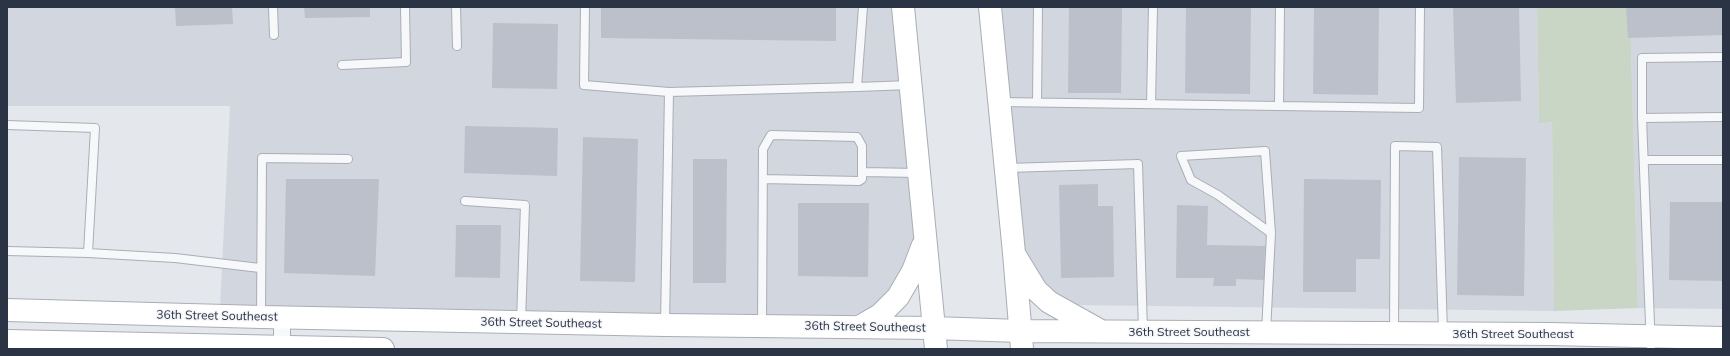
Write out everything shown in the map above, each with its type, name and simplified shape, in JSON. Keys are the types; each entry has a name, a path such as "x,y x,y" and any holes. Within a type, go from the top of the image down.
{"street":[{"path":"903,7 934,339"},
{"path":"990,7 1021,340"},
{"path":"859,327 880,315 898,297 913,271 925,240"},
{"path":"1014,253 1036,290 1049,302 1102,332"},
{"name":"36th Street Southeast","path":"7,310 261,317 665,325 859,327 934,339 1021,340 1102,332 1551,334 1651,343 1723,338"},
{"path":"282,317 282,348"},
{"path":"7,341 144,347 383,349"}],"lane":[{"path":"273,7 274,35"},
{"path":"342,65 406,62 405,7"},
{"path":"456,7 457,46"},
{"path":"585,7 584,85 669,92 910,85"},
{"path":"857,87 863,7"},
{"path":"1037,102 1038,7"},
{"path":"1151,104 1152,7"},
{"path":"1279,106 1280,7"},
{"path":"1000,102 1419,108 1420,7"},
{"path":"1651,343 1642,118 1642,58 1723,57"},
{"path":"665,325 669,92"},
{"path":"1642,118 1723,118"},
{"path":"7,125 95,128 88,253"},
{"path":"762,326 763,149 771,135 857,137 862,146 862,179 859,181 763,179"},
{"path":"1394,333 1395,146 1437,147 1443,334"},
{"path":"1266,332 1271,233 1265,151 1181,156 1191,180 1218,195 1271,233"},
{"path":"261,317 260,268 262,158 348,159"},
{"path":"1644,160 1723,160"},
{"path":"1006,168 1138,164 1143,332"},
{"path":"862,172 918,173"},
{"path":"465,201 525,205 521,322"},
{"path":"7,251 88,253 175,258 260,268"}],"shaded area":[{"path":"7,7 894,7 916,243 883,301 848,318 220,307 230,106 7,106"},
{"path":"1002,7 1537,7 1539,124 1552,122 1554,311 1073,305 1048,292 1021,249"},
{"path":"1630,7 1723,7 1723,309 1638,308"}],"green space":[{"path":"1537,7 1630,7 1638,308 1554,311 1552,122 1539,124"}],"building":[{"path":"175,7 232,7 233,24 176,26"},
{"path":"304,7 370,7 370,17 305,18"},
{"path":"601,7 836,7 836,41 601,38"},
{"path":"1069,7 1122,7 1121,93 1068,93"},
{"path":"1186,7 1251,7 1250,94 1185,93"},
{"path":"1314,7 1379,7 1378,95 1313,94"},
{"path":"1453,7 1519,7 1521,101 1456,103"},
{"path":"1626,7 1723,7 1723,35 1628,38"},
{"path":"493,23 558,24 557,89 492,88"},
{"path":"465,126 558,128 557,176 464,173"},
{"path":"583,137 638,139 635,282 580,281"},
{"path":"1459,157 1526,158 1524,296 1457,295"},
{"path":"693,159 727,159 726,283 693,283"},
{"path":"286,179 379,179 375,276 284,273"},
{"path":"1304,179 1381,180 1380,259 1356,259 1356,292 1303,292"},
{"path":"1098,184 1098,206 1113,206 1114,277 1061,278 1059,185"},
{"path":"1670,202 1723,202 1723,281 1669,280"},
{"path":"798,203 869,203 868,277 798,276"},
{"path":"1177,205 1208,206 1207,245 1265,246 1264,280 1236,279 1236,286 1213,286 1214,278 1176,278"},
{"path":"456,225 501,225 500,278 455,277"}]}
